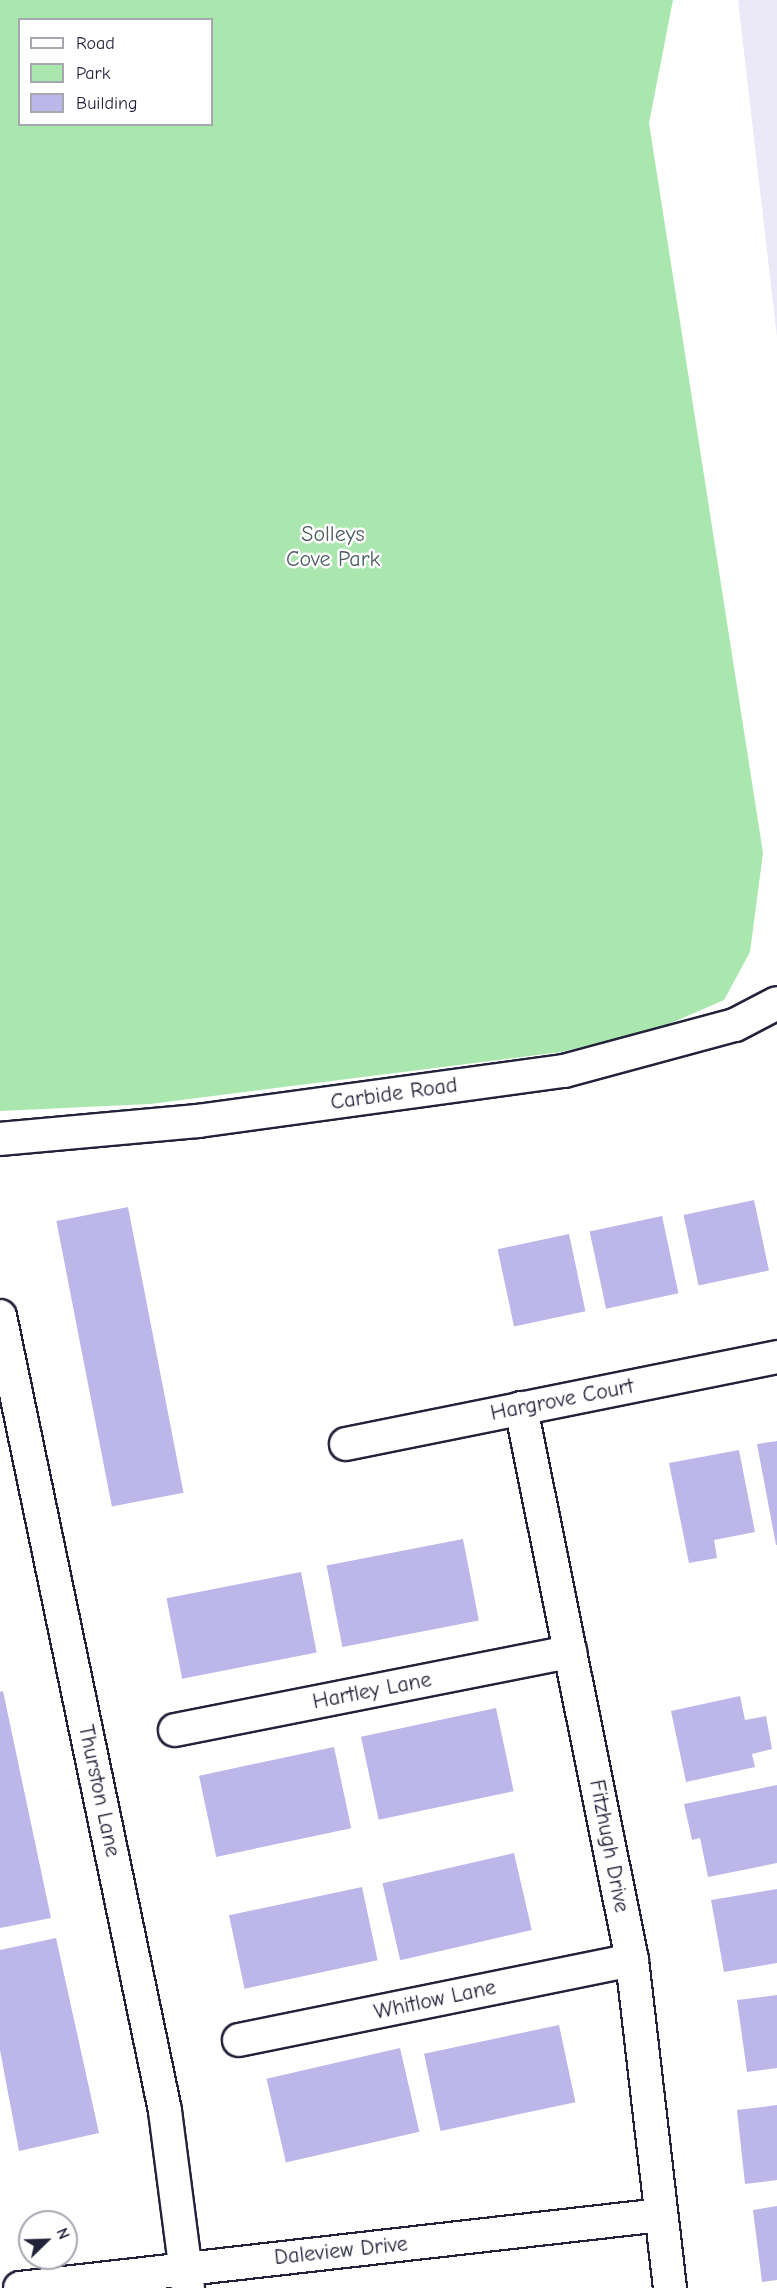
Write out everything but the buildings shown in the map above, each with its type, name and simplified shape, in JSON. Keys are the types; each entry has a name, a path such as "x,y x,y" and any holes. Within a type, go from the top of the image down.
{"street":[{"name":"Carbide Road","path":"0,1139 198,1121 564,1071 714,1032 777,1003"},
{"name":"Thurston Lane","path":"1,1325 165,2111 187,2278"},
{"name":"Hargrove Court","path":"346,1444 777,1357"},
{"name":"Fitzhugh Drive","path":"520,1408 632,1960 670,2288"},
{"name":"Hartley Lane","path":"175,1730 570,1652"},
{"name":"Whitlow Lane","path":"239,2040 632,1960"},
{"name":"Daleview Drive","path":"20,2288 187,2278 661,2215"}],"shaded area":[{"path":"738,0 777,0 777,337"}],"green space":[{"name":"Solleys Cove Park","path":"0,0 673,0 649,123 763,853 750,952 724,1000 655,1030 561,1052 150,1104 0,1111"}]}
